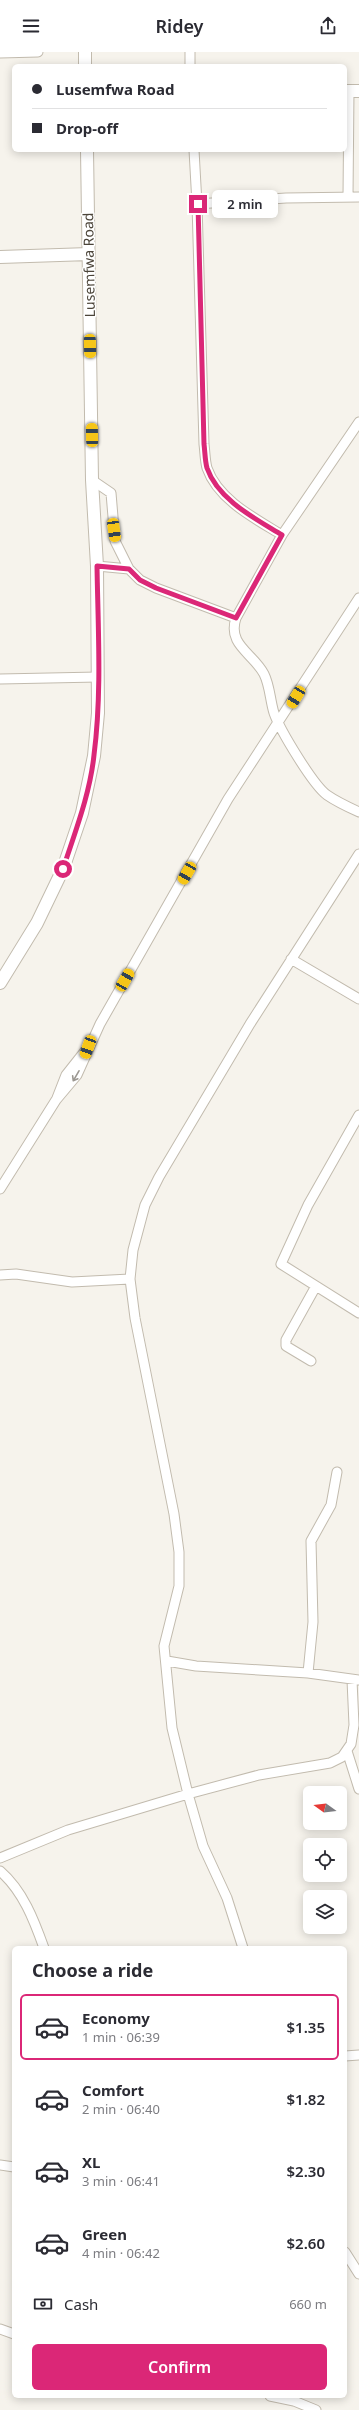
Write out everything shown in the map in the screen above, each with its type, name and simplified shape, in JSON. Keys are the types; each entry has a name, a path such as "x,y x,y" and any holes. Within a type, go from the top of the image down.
{"street":[{"path":"0,53 38,52"},
{"path":"85,52 85,64"},
{"path":"190,52 190,64"},
{"path":"348,196 351,91"},
{"name":"Lusemfwa Road","path":"0,983 37,922 60,876 82,813 94,756 98,713 97,566 92,480 87,152"},
{"path":"194,152 198,204 204,444 207,467 212,479 230,498 282,535"},
{"path":"198,204 286,198 359,197"},
{"path":"0,257 89,254"},
{"path":"359,422 282,535 236,618 232,629 235,640 258,664 264,676 279,724 316,785 326,794 359,812"},
{"path":"92,480 111,493 115,541 129,569 140,580 156,588 236,618"},
{"path":"97,566 129,569"},
{"path":"0,1189 56,1100 77,1075 88,1047 228,799 279,724 359,598"},
{"path":"0,679 98,678"},
{"path":"239,1946 227,1898 203,1846 188,1794 172,1728 167,1661 164,1646 179,1586 179,1552 174,1514 143,1363 130,1278 133,1250 145,1205 159,1177 291,959 359,854"},
{"path":"291,959 359,1000"},
{"path":"358,1308 316,1286 284,1266 281,1260 308,1205 359,1115"},
{"path":"0,1275 16,1274 72,1282 130,1278"},
{"path":"311,1361 286,1346 286,1340 316,1286"},
{"path":"308,1673 313,1622 311,1541 331,1505 337,1472"},
{"path":"0,1858 68,1830 188,1794 259,1775 330,1763 342,1757 351,1744 354,1726 356,1680 308,1673 225,1669 167,1661"},
{"path":"347,1751 355,1763 359,1789"},
{"path":"0,1871 17,1889 34,1921 43,1946"},
{"path":"347,2056 359,2055"},
{"path":"0,2165 12,2167"},
{"path":"347,2255 359,2274"},
{"path":"0,2329 12,2333"},
{"path":"280,2398 294,2401 316,2410"}],"route":[{"path":"63,869 82,813 94,756 98,713 97,566 129,569 140,580 156,588 236,618 282,535 234,502 212,479 207,467 204,444 202,324 197,238 198,204"}]}
